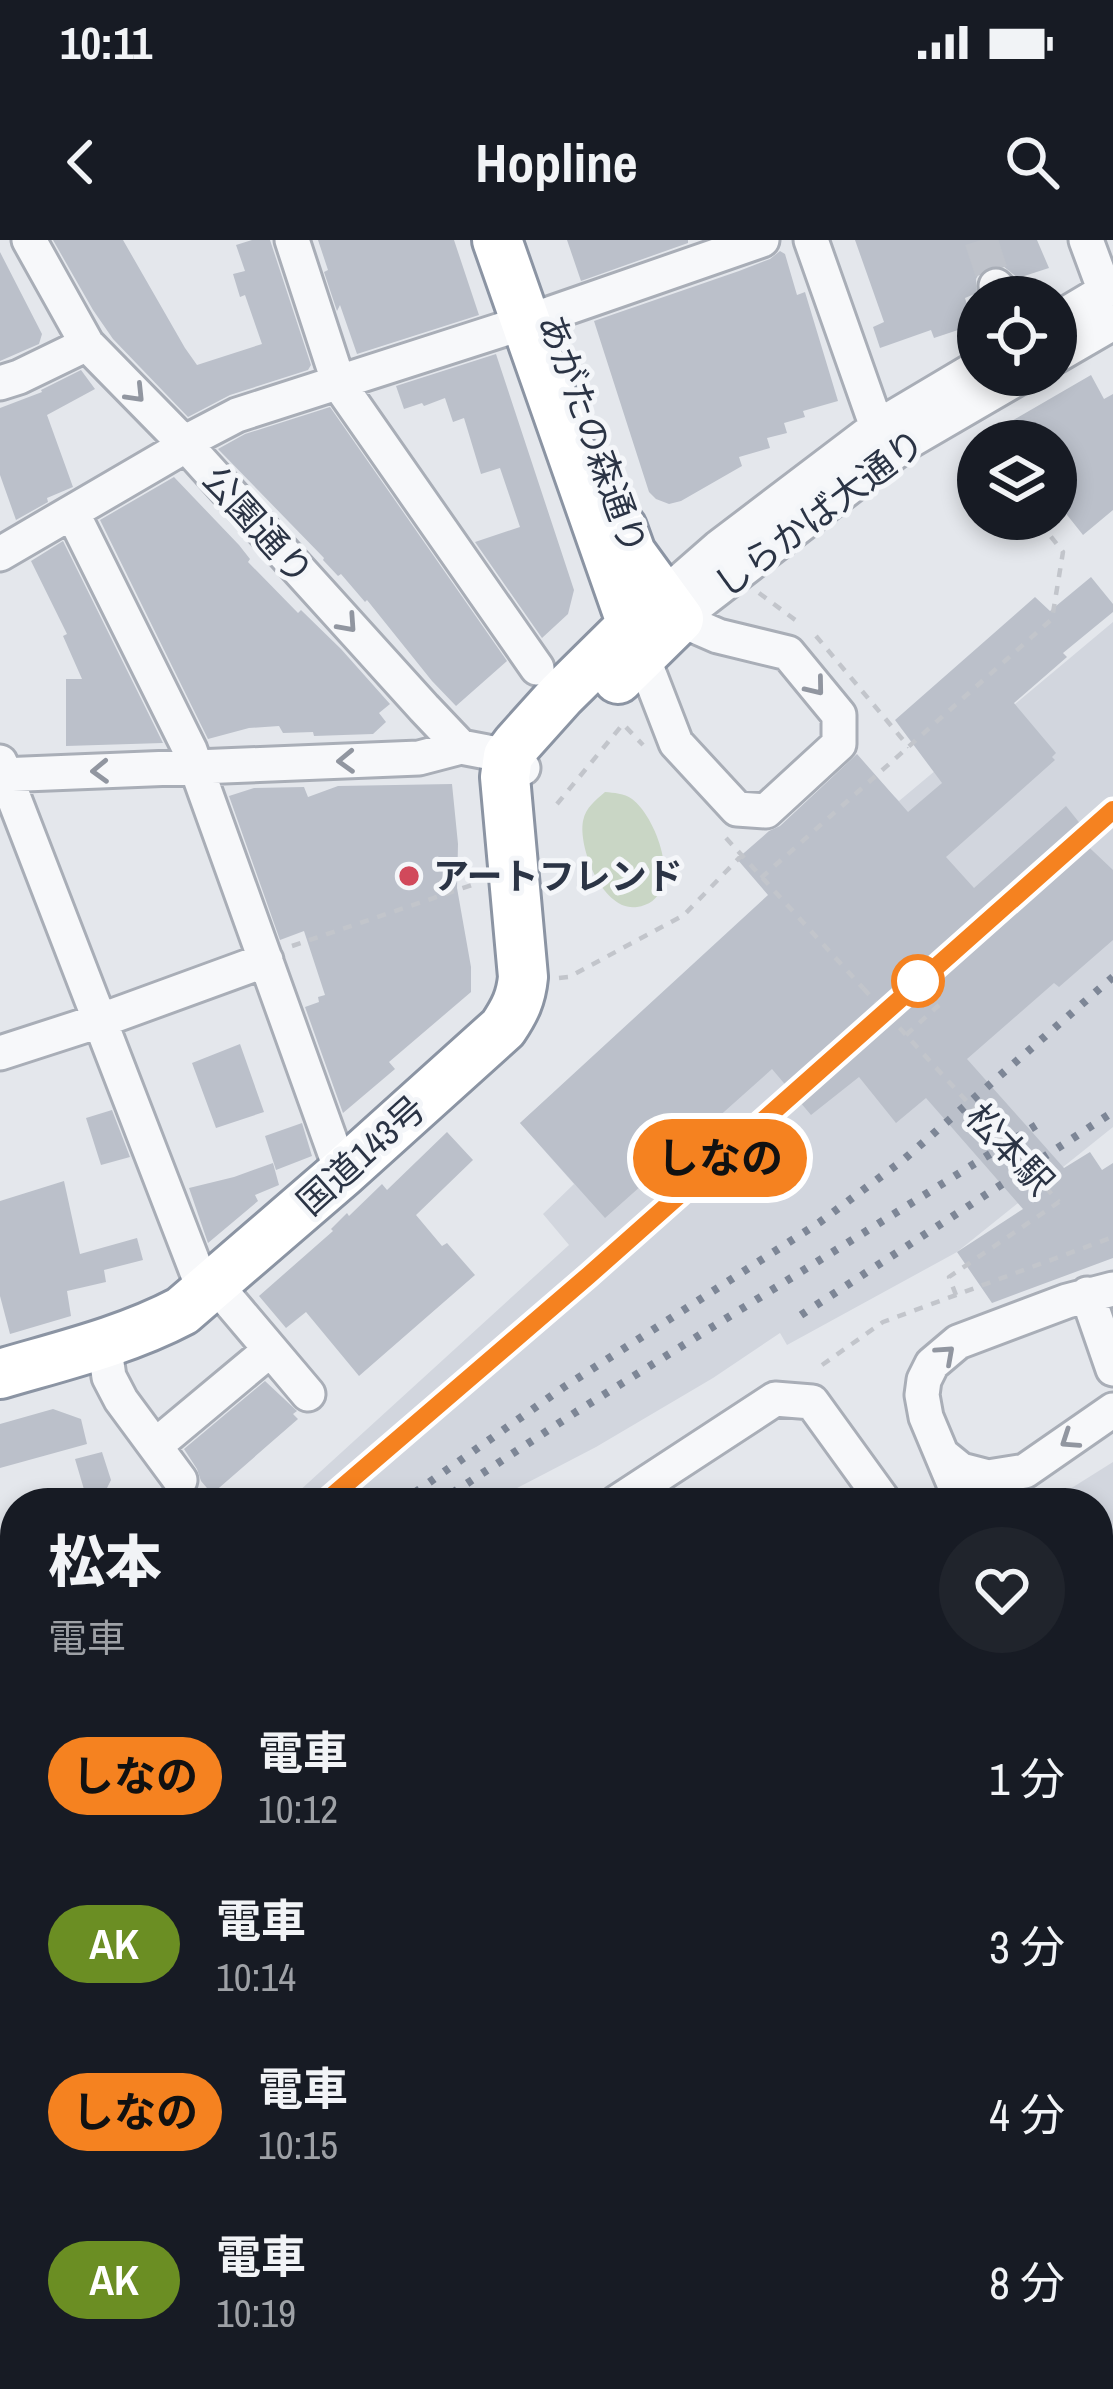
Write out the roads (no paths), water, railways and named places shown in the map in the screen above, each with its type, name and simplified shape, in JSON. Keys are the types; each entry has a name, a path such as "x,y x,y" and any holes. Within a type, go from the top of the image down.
{"highway":[{"name":"あがたの森通り","path":"497,240 537,318 631,553 654,624"},
{"name":"あがたの森通り","path":"523,240 537,318"},
{"path":"524,781 654,624"},
{"name":"国道143号","path":"0,1374 104,1343 182,1311 503,1028 522,995 524,781"}],"street":[{"name":"公園通り","path":"28,240 87,344 185,444 461,747"},
{"path":"292,240 339,383 537,668"},
{"path":"0,554 237,416 762,240"},
{"path":"811,240 877,428"},
{"path":"1086,240 1111,303"},
{"path":"1077,314 1111,303"},
{"path":"1077,336 1111,303"},
{"path":"0,383 87,344"},
{"name":"しらかば大通り","path":"654,624 718,548 877,428 957,380"},
{"name":"しらかば大通り","path":"654,624 908,442 987,396"},
{"path":"72,512 196,767 342,1173"},
{"path":"654,624 788,653 838,716 839,744 766,811 737,809 676,743 654,624"},
{"path":"301,1392 269,1350 210,1289 1,771 419,758 461,747 524,781"},
{"path":"0,1053 99,1021 265,957"},
{"path":"956,1488 926,1418 922,1395 932,1364 958,1342 1100,1292 1113,1370"},
{"path":"104,1343 115,1388 180,1480"},
{"path":"155,1446 269,1350"},
{"path":"639,1488 775,1399 812,1402 874,1488"},
{"path":"945,1457 961,1470 1021,1487 1113,1410"}],"tunnel":[{"path":"981,240 993,276"}],"railway":[{"path":"342,1488 1113,810"},
{"path":"421,1488 564,1387 820,1222 902,1161 1113,977"},
{"path":"801,1315 1113,1112"},
{"path":"460,1488 1043,1121"}],"train":[{"name":"しなの","path":"341,1488 1113,810"}],"place":[{"name":"アートフレンド","path":"409,876"}]}
